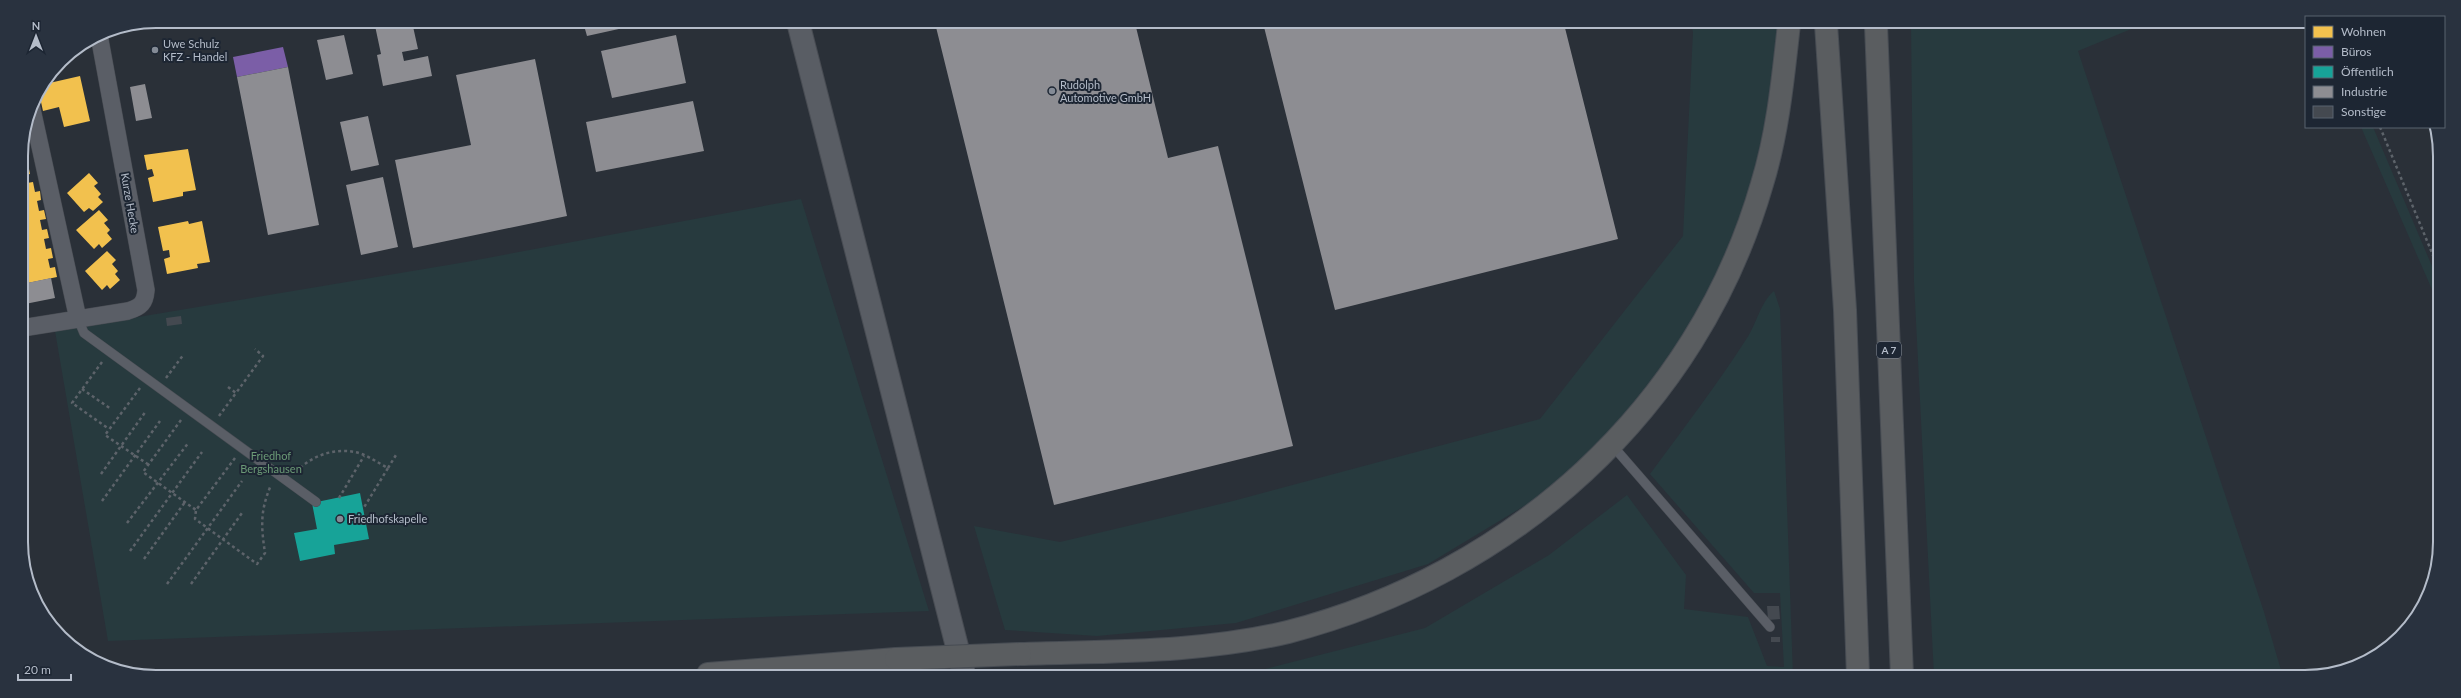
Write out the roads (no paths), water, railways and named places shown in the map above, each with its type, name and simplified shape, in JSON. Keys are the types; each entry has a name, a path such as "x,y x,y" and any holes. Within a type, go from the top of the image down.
{"highway":[{"path":"758,670 896,659 1224,643 1285,632 1345,615 1424,582 1459,565 1512,532 1561,494 1612,445 1647,404 1684,354 1715,300 1742,244 1762,186 1777,126 1789,28"},
{"path":"1826,28 1845,310 1858,670"},
{"name":"A 7","path":"1876,28 1902,670"}],"main road":[{"path":"801,28 963,670"}],"street":[{"name":"Kurze Hecke","path":"28,327 138,308 145,301 146,290 100,41"},
{"path":"34,118 78,319"}],"lane":[{"path":"78,319 84,333 316,502"},
{"path":"1612,445 1770,628"}],"place":[{"name":"Uwe Schulz KFZ - Handel","path":"155,50"},
{"name":"Rudolph Automotive GmbH","path":"1052,91"},
{"name":"Friedhofskapelle","path":"340,519"}],"park label":[{"name":"Friedhof Bergshausen","path":"271,462"}]}
